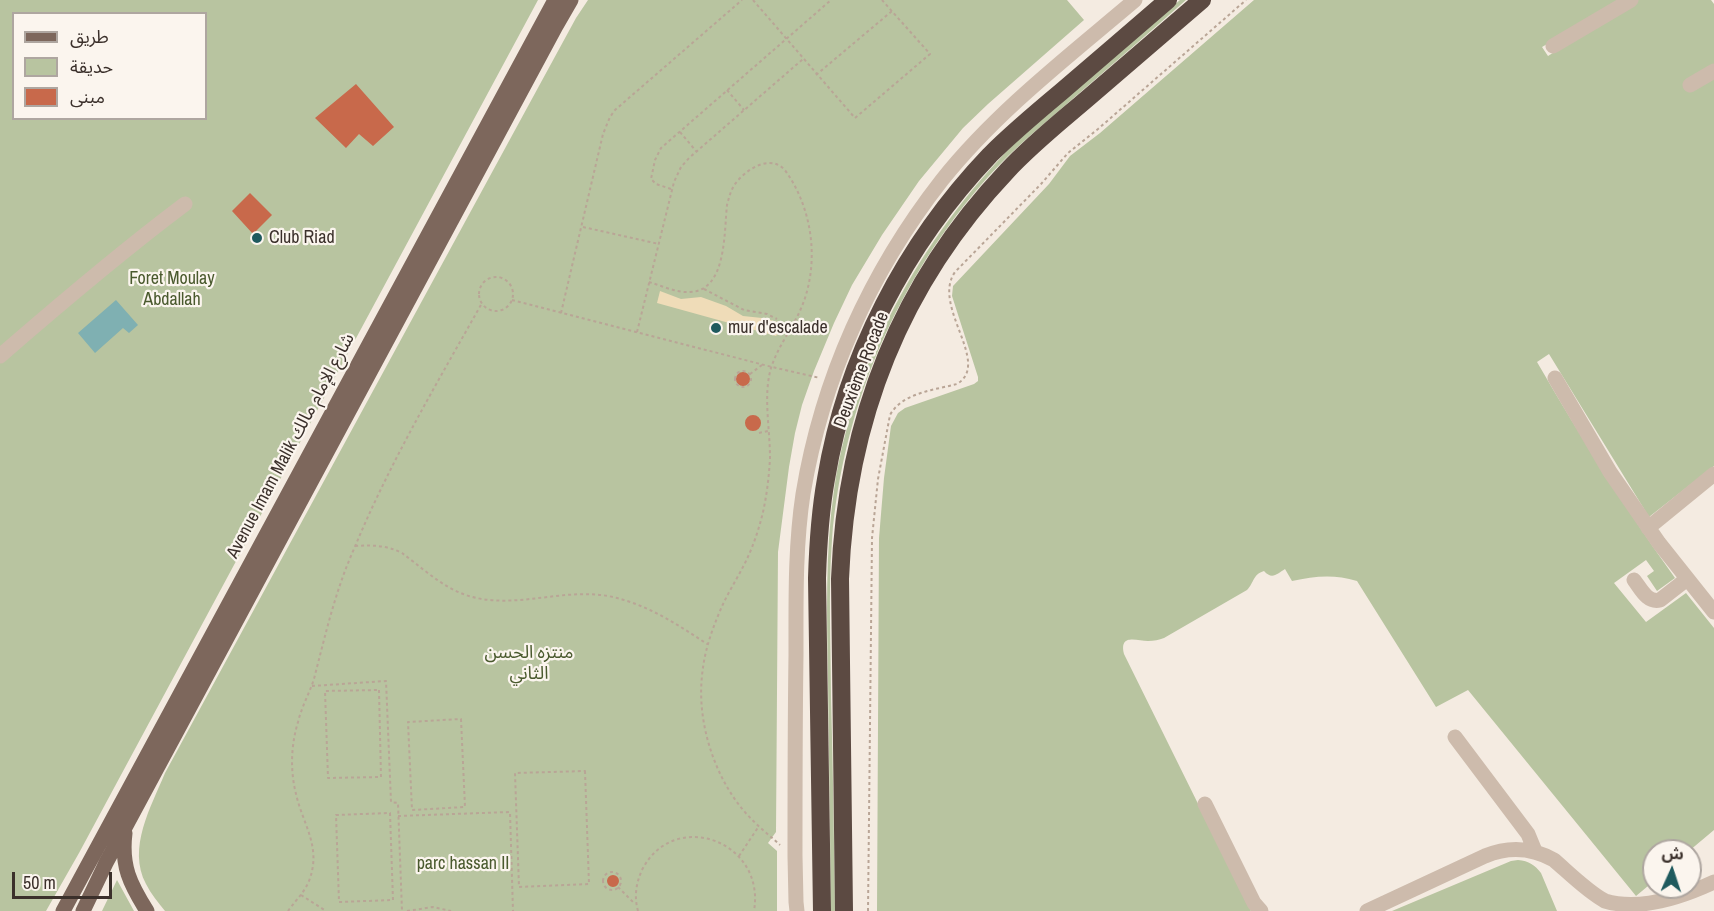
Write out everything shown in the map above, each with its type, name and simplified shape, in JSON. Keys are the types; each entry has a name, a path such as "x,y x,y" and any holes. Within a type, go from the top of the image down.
{"highway":[{"name":"Deuxième Rocade","path":"822,911 818,545 832,446 863,350 891,290 908,261 933,224 968,180 1014,132 1168,0"},
{"name":"Deuxième Rocade","path":"844,911 841,546 849,482 856,451 870,399 885,359 908,310 929,273 959,228 986,194 1030,147 1202,0"}],"main road":[{"name":"Avenue Imam Malik شارع الإمام مالك","path":"63,911 555,0"},
{"name":"Avenue Imam Malik شارع الإمام مالك","path":"82,911 555,26 571,0"},
{"path":"126,826 123,844 125,868 130,882 147,911"}],"street":[{"path":"797,911 795,856 797,554 803,495 815,437 831,380 853,326 879,274 909,225 943,179 981,136 1023,96 1135,0"},
{"path":"1552,46 1630,0"},
{"path":"1690,85 1714,71"},
{"path":"0,356 132,243 185,204"},
{"path":"1555,378 1595,449 1648,528 1714,612"},
{"path":"1648,528 1714,474"},
{"path":"1634,580 1648,599 1656,601 1687,579"},
{"path":"1455,737 1528,834 1536,851"},
{"path":"1205,804 1254,903 1261,911"},
{"path":"1367,911 1494,852 1515,848 1536,851 1554,860 1603,900 1612,905 1633,910 1669,901 1714,882"}],"path":[{"path":"561,313 603,134 610,117 615,110 742,0"},
{"path":"753,0 855,118 930,54 882,0"},
{"path":"672,190 656,184 651,175 658,153 831,0"},
{"path":"868,911 872,538 878,479 890,415 903,400 957,384 962,381 968,371 968,360 949,296 949,284 955,272 1068,153 1246,0"},
{"path":"816,75 892,11"},
{"path":"637,332 672,190 681,167 696,151 803,59"},
{"path":"727,90 744,110"},
{"path":"680,132 696,151"},
{"path":"649,282 684,292 704,289 716,274 721,256 727,205 732,190 742,177 768,162 778,164 785,169 800,195 810,230 812,257 810,279 798,315 777,352 768,385 770,456 762,518 749,554 721,608 708,644 701,692 712,753 731,794 759,826 795,856"},
{"path":"582,226 659,244"},
{"path":"500,278 510,284 512,300 504,309 492,310 482,303 481,287 485,282 500,278"},
{"path":"704,289 744,310 767,314 777,319"},
{"path":"512,300 831,380"},
{"path":"288,911 302,895 311,875 313,851 309,831 296,794 293,750 298,722 312,686 343,575 378,497 482,303"},
{"path":"750,374 762,364"},
{"path":"742,371 750,374 751,382 748,386 740,387 735,381 738,373 742,371"},
{"path":"759,433 768,431"},
{"path":"355,546 373,545 393,548 452,589 490,601 515,602 575,594 607,596 623,600 656,613 708,644"},
{"path":"312,686 386,681 391,802 398,802 402,911"},
{"path":"379,690 380,725 381,777 328,778 325,691 379,690"},
{"path":"462,719 465,807 462,807 411,810 408,722 462,719"},
{"path":"380,725 388,725"},
{"path":"585,771 589,884 519,887 516,818 514,773 585,771"},
{"path":"462,807 463,814"},
{"path":"398,816 510,812 513,911"},
{"path":"390,813 392,881 393,900 339,902 336,815 390,813"},
{"path":"510,818 516,818"},
{"path":"739,856 759,826"},
{"path":"636,906 637,886 644,867 657,852 674,841 693,837 723,844 739,856 754,883 754,911"},
{"path":"608,873 615,873 620,878 618,887 611,890 605,886 604,879 608,873"},
{"path":"392,881 400,881"},
{"path":"618,887 638,911"},
{"path":"302,895 326,911"},
{"path":"315,911 318,907"},
{"path":"407,911 433,908 451,911"}],"green space":[{"name":"Foret Moulay Abdallah","path":"0,0 538,0 79,853 46,911 0,911"},
{"name":"منتزه الحسن الثاني","path":"588,0 1067,0 1084,20 963,128 919,181 882,235 852,285 814,371 802,405 789,467 778,552 776,832 768,843 777,851 777,911 165,911 146,884 139,856 143,828 165,773 576,18"},
{"path":"1180,0 1186,0 1009,155 956,216 927,257 902,301 880,346 862,392 848,441 838,490 832,540 830,618 835,911 831,911 827,608 829,537 834,490 844,439 859,390 900,296 956,210 989,170 1025,133"},
{"path":"1254,0 1622,0 1542,47 1548,56 1638,0 1711,0 1714,4 1714,466 1649,517 1549,354 1537,362 1603,472 1675,578 1657,591 1647,576 1654,571 1646,560 1614,583 1646,622 1686,593 1714,628 1714,830 1702,840 1642,839 1642,891 1636,896 1468,690 1436,707 1357,581 1324,576 1292,581 1285,569 1272,576 1264,571 1260,572 1247,590 1164,638 1150,641 1130,640 1124,643 1123,647 1124,654 1251,911 877,911 879,538 891,426 898,413 905,408 978,381 952,296 953,286 1049,184 1070,156 1100,133"},
{"path":"1518,860 1531,864 1541,873 1557,911 1392,911 1511,861"},
{"path":"117,880 134,911 102,911"}],"sand":[{"path":"660,291 681,299 701,297 726,306 743,316 786,324 776,336 657,303"}],"water":[{"path":"116,300 138,325 129,333 123,328 95,353 78,333"}],"building":[{"path":"356,84 394,127 373,146 359,134 346,148 315,118"},
{"path":"250,193 272,215 253,234 232,211"},
{"path":"743,372 748,374 750,379 748,384 743,386 738,384 736,379 738,374"},
{"path":"753,415 759,417 761,423 759,429 753,431 747,429 745,423 747,417"},
{"path":"615,875 618,876 618,886 611,887 608,886 607,879 608,876"}],"place":[{"name":"Club Riad","path":"257,238"},
{"name":"mur d'escalade","path":"716,328"}],"park label":[{"name":"parc hassan II","path":"463,864"}]}
